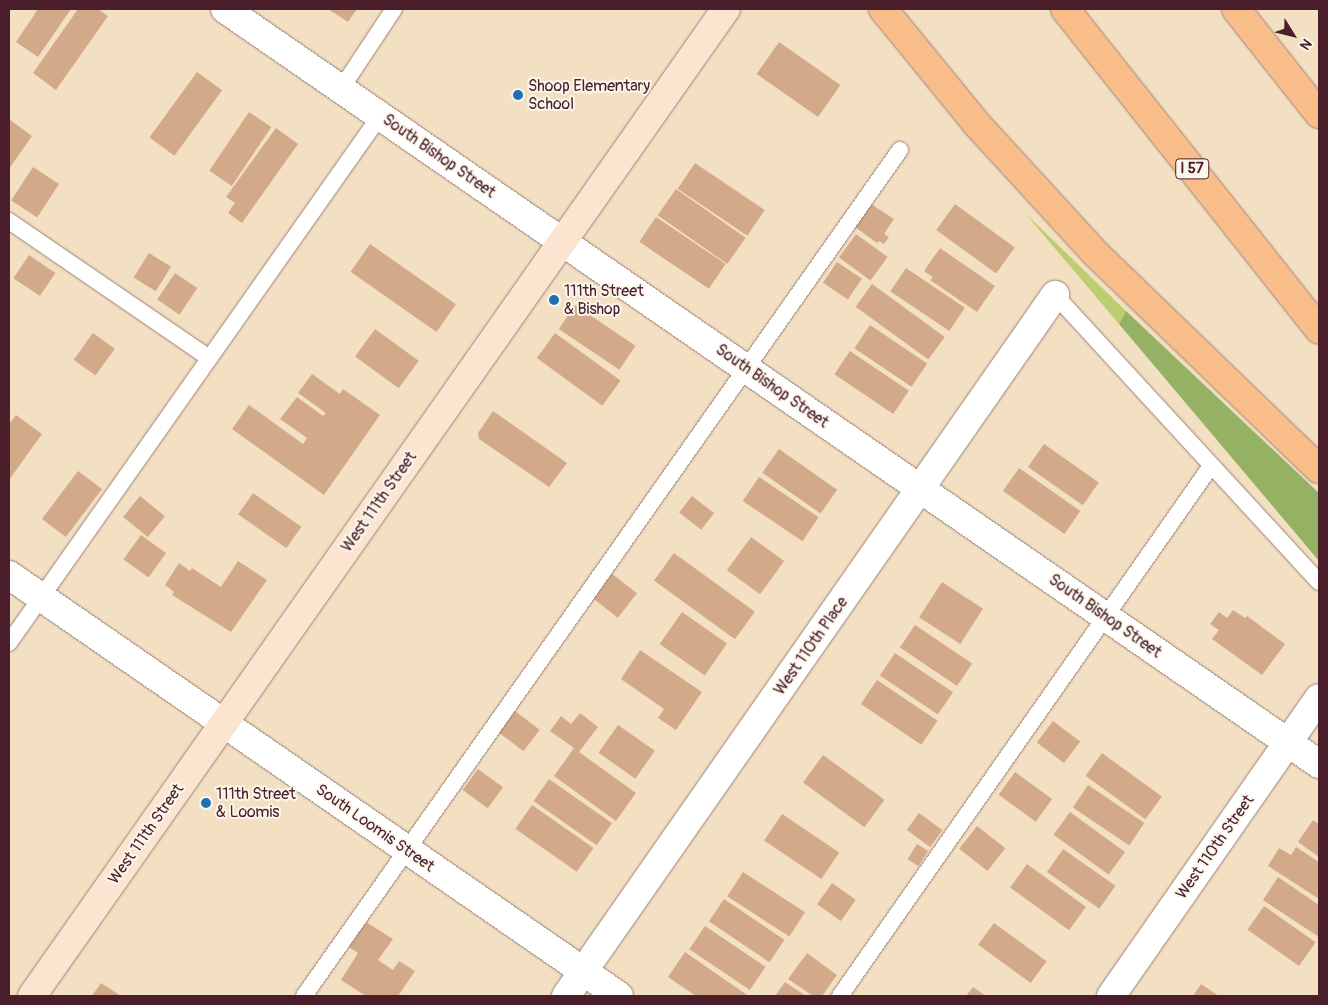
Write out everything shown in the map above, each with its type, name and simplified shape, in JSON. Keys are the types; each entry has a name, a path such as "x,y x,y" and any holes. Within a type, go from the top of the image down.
{"highway":[{"path":"883,9 975,122 1095,253 1319,469"},
{"name":"I 57","path":"1065,9 1319,330"},
{"path":"1236,9 1319,114"}],"main road":[{"name":"West 111th Street","path":"32,996 726,9"}],"street":[{"name":"South Bishop Street","path":"225,9 1319,764"},
{"name":"West 110th Place","path":"566,996 1055,295"},
{"name":"South Loomis Street","path":"9,575 619,996"},
{"name":"West 110th Street","path":"1111,996 1319,698"}],"lane":[{"path":"341,89 394,9"},
{"path":"9,643 380,116"},
{"path":"304,996 900,150"},
{"path":"9,221 209,358"},
{"path":"1055,295 1319,582"},
{"path":"840,996 1211,466"}],"green space":[{"path":"1025,213 1126,311 1119,324"},
{"path":"1126,311 1319,493 1319,561 1119,324"}],"building":[{"path":"38,9 71,9 38,57 16,42"},
{"path":"78,9 98,9 108,16 56,90 33,73"},
{"path":"328,9 357,9 348,22"},
{"path":"779,42 840,85 818,117 757,74"},
{"path":"197,72 222,90 174,156 149,138"},
{"path":"249,112 271,127 232,186 209,171"},
{"path":"9,119 32,136 9,169"},
{"path":"276,128 298,144 242,223 228,213 235,203 226,197"},
{"path":"695,163 765,210 747,236 678,189"},
{"path":"33,167 59,184 37,217 11,201"},
{"path":"676,189 746,238 727,264 658,215"},
{"path":"871,204 894,219 884,234 889,237 884,244 879,241 877,243 855,227"},
{"path":"955,204 1015,247 996,273 936,230"},
{"path":"656,217 726,264 709,289 639,242"},
{"path":"856,234 888,257 871,280 839,257"},
{"path":"370,244 456,304 437,332 350,272"},
{"path":"940,248 995,286 977,312 930,280 933,277 924,271"},
{"path":"149,253 171,267 156,291 134,278"},
{"path":"29,255 56,273 40,296 13,278"},
{"path":"837,262 862,279 848,300 823,283"},
{"path":"906,268 965,308 949,331 890,291"},
{"path":"175,273 197,288 179,315 157,300"},
{"path":"872,284 945,337 928,360 856,307"},
{"path":"575,305 636,346 619,370 559,329"},
{"path":"870,325 927,364 912,387 854,348"},
{"path":"375,329 419,361 399,388 355,357"},
{"path":"93,333 115,349 95,376 74,360"},
{"path":"555,333 621,381 602,406 537,358"},
{"path":"850,351 909,391 893,414 834,374"},
{"path":"312,374 340,394 343,389 380,415 324,495 232,429 249,405 303,444 307,438 280,419 297,397 323,416 326,413 298,393"},
{"path":"493,411 567,463 549,487 479,439 478,433"},
{"path":"16,415 42,434 9,480 9,424"},
{"path":"1044,444 1099,482 1083,505 1028,467"},
{"path":"779,449 837,490 821,513 762,473"},
{"path":"1019,468 1080,511 1064,534 1003,491"},
{"path":"78,471 102,489 66,537 42,519"},
{"path":"759,477 819,517 802,541 743,501"},
{"path":"253,493 301,527 286,548 238,514"},
{"path":"140,496 165,516 148,537 123,517"},
{"path":"692,496 714,513 701,530 679,513"},
{"path":"141,535 166,553 148,577 123,559"},
{"path":"751,537 784,561 760,594 727,570"},
{"path":"674,553 755,612 735,639 654,581"},
{"path":"238,561 267,580 231,632 172,595 174,592 165,585 179,563 190,571 192,568 221,587"},
{"path":"611,573 637,593 618,618 592,597"},
{"path":"942,582 983,609 960,644 919,617"},
{"path":"1233,610 1245,618 1247,616 1285,644 1262,675 1212,639 1219,630 1210,624 1219,612 1227,618"},
{"path":"682,612 727,644 705,675 660,644"},
{"path":"915,625 972,664 957,686 900,647"},
{"path":"640,650 702,692 676,730 658,718 664,709 621,679"},
{"path":"895,653 953,692 938,715 880,675"},
{"path":"877,680 938,721 921,745 861,704"},
{"path":"515,711 540,730 524,751 499,733"},
{"path":"580,713 598,727 579,752 636,793 616,821 554,776 574,748 550,731 561,716 571,724"},
{"path":"1053,721 1080,741 1064,763 1037,743"},
{"path":"618,725 655,751 635,779 598,753"},
{"path":"1102,753 1162,796 1145,819 1086,776"},
{"path":"823,755 884,800 865,827 803,783"},
{"path":"478,769 503,787 488,808 463,790"},
{"path":"1015,772 1052,799 1036,822 999,795"},
{"path":"549,779 612,823 597,845 534,801"},
{"path":"1088,785 1144,823 1129,845 1073,807"},
{"path":"532,805 593,848 577,872 515,829"},
{"path":"1070,812 1125,852 1109,875 1054,835"},
{"path":"919,813 942,830 930,847 907,830"},
{"path":"782,814 839,853 821,879 764,841"},
{"path":"1313,820 1319,824 1319,857 1298,842"},
{"path":"977,826 1005,848 988,871 959,849"},
{"path":"917,844 928,851 918,866 907,859"},
{"path":"1296,847 1319,862 1319,899 1268,866 1279,848 1291,855"},
{"path":"1063,849 1115,886 1099,909 1047,872"},
{"path":"1027,864 1086,907 1069,930 1010,887"},
{"path":"743,872 805,912 789,937 727,896"},
{"path":"1278,877 1319,905 1319,937 1263,900"},
{"path":"832,883 856,900 841,921 817,904"},
{"path":"724,899 785,940 769,962 709,921"},
{"path":"1264,906 1316,942 1299,966 1247,930"},
{"path":"366,922 393,939 378,960 393,970 399,961 415,971 398,996 366,996 341,980 358,953 349,947"},
{"path":"994,923 1047,961 1031,983 978,945"},
{"path":"705,926 766,967 750,990 689,949"},
{"path":"685,952 747,995 696,996 668,977"},
{"path":"807,953 837,975 822,996 813,996 788,979"},
{"path":"785,982 806,996 775,996"},
{"path":"101,983 121,996 92,996"},
{"path":"1201,984 1219,996 1193,996"},
{"path":"973,987 986,996 966,996"}],"place":[{"name":"Shoop Elementary School","path":"518,95"},
{"name":"111th Street & Bishop","path":"554,300"},
{"name":"111th Street & Loomis","path":"206,803"}]}
